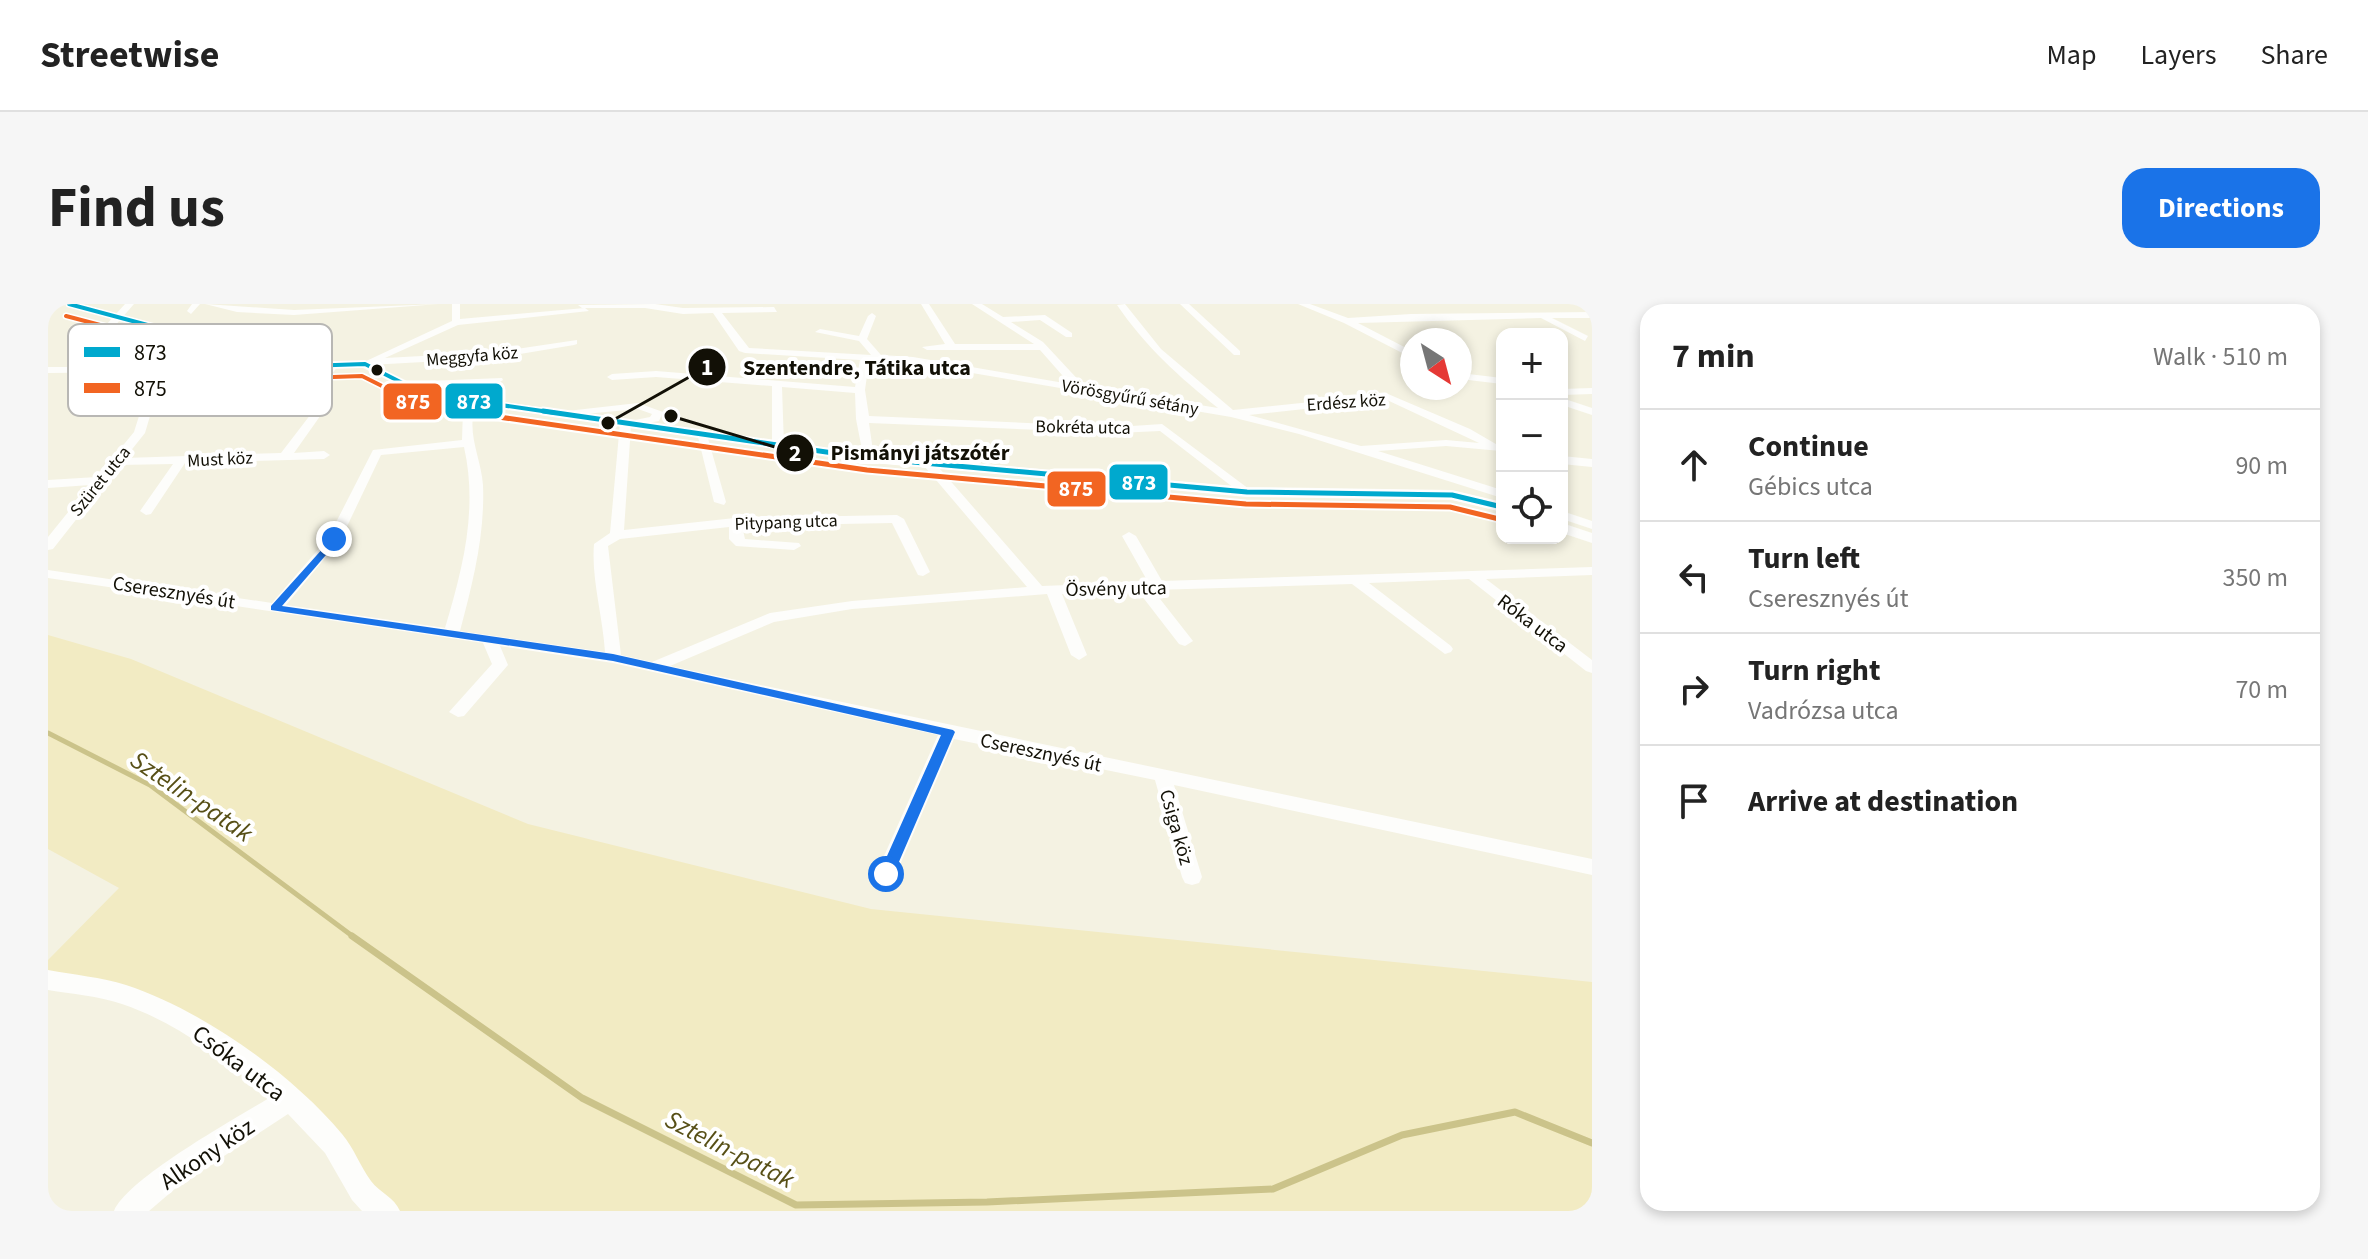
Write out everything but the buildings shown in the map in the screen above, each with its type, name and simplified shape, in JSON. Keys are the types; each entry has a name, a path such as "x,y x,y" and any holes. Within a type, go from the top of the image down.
{"street":[{"path":"69,304 139,324"},
{"path":"113,324 130,304"},
{"path":"209,304 238,309 317,312 435,304"},
{"path":"456,304 456,322"},
{"path":"925,304 951,346"},
{"path":"976,304 1043,347 1080,388"},
{"path":"1184,304 1237,353"},
{"path":"1302,304 1347,321 1400,349"},
{"path":"1584,304 1592,308"},
{"path":"332,364 367,363 456,322 645,305 683,311 716,311 736,307 774,310"},
{"path":"1121,305 1134,326 1169,364 1231,414"},
{"name":"Vörösgyűrű sétány","path":"716,311 742,349 748,351 877,356 1231,414 1303,432 1496,492"},
{"path":"1347,321 1411,317 1592,315"},
{"path":"862,339 872,316"},
{"path":"1000,320 1042,317 1069,335"},
{"path":"1543,317 1585,338"},
{"path":"820,332 862,339 877,356"},
{"name":"Meggyfa köz","path":"367,363 496,355 574,342"},
{"path":"927,347 1043,347"},
{"path":"865,357 860,390 868,458"},
{"path":"367,363 402,385 424,394 868,458 1247,492 1452,495 1496,506"},
{"path":"332,368 335,364"},
{"path":"48,370 68,371"},
{"path":"567,414 616,388 656,374 860,390"},
{"path":"1472,377 1496,380"},
{"path":"402,385 498,380"},
{"path":"777,384 778,446"},
{"path":"616,388 643,407 658,412 655,419 630,423"},
{"path":"1568,392 1592,391"},
{"path":"424,394 435,409"},
{"name":"Erdész köz","path":"1231,414 1388,397 1474,434 1496,448"},
{"path":"451,634 474,554 476,474 466,443 468,409 474,401"},
{"path":"1568,403 1592,412"},
{"name":"Szüret utca","path":"48,546 139,433 144,416"},
{"path":"285,456 315,416"},
{"name":"Bokréta utca","path":"861,419 1085,429 1162,427 1247,492"},
{"path":"613,658 611,618 600,558 601,544 617,535 630,423"},
{"path":"701,435 720,502"},
{"path":"275,608 334,539 377,452 466,443"},
{"path":"1354,450 1446,443 1496,450"},
{"name":"Must köz","path":"116,462 324,455"},
{"path":"146,511 181,461"},
{"path":"1568,461 1592,463"},
{"path":"929,464 1046,590 1079,655"},
{"path":"48,484 99,481"},
{"path":"1568,517 1592,525"},
{"name":"Pitypang utca","path":"617,535 735,522 897,519 923,572"},
{"path":"735,522 736,539 741,543 794,546"},
{"path":"1568,530 1592,538"},
{"path":"1129,536 1151,588 1185,641"},
{"name":"Ösvény utca","path":"651,668 770,618 852,605 1046,590 1592,571"},
{"name":"Cseresznyés út","path":"48,574 613,658 948,732 1592,867"},
{"name":"Róka utca","path":"1474,577 1592,668"},
{"path":"1355,579 1445,649"},
{"path":"458,712 500,665 490,641"},
{"path":"886,874 948,732"},
{"name":"Csiga köz","path":"1163,777 1192,877"},
{"name":"Csóka utca","path":"48,980 128,995 199,1030 289,1099 334,1145 356,1183 379,1208 386,1211"},
{"name":"Alkony köz","path":"128,1211 168,1178 289,1099"}],"shaded area":[{"path":"48,635 131,659 528,824 871,909 1592,982 1592,1211 386,1211 289,1099 128,995 48,980 48,960 119,888 48,849"}],"waterway":[{"name":"Sztelin-patak","path":"48,733 150,785 355,938"},
{"name":"Sztelin-patak","path":"352,936 582,1098 796,1205 987,1202 1273,1189 1402,1135 1515,1112 1592,1143"}],"transit line":[{"name":"873","path":"69,304 144,324"},
{"name":"875","path":"66,316 96,324"},
{"name":"873","path":"332,365 365,364 424,394 868,458 1247,492 1452,495 1496,506"},
{"name":"875","path":"332,377 362,376 422,406 867,470 1246,504 1450,507 1496,518"}],"place":[{"name":"Pismányi játszótér","path":"671,416"},
{"name":"Szentendre, Tátika utca","path":"608,423"}],"route":[{"path":"334,539 275,608 613,658 948,732 886,874"}]}
